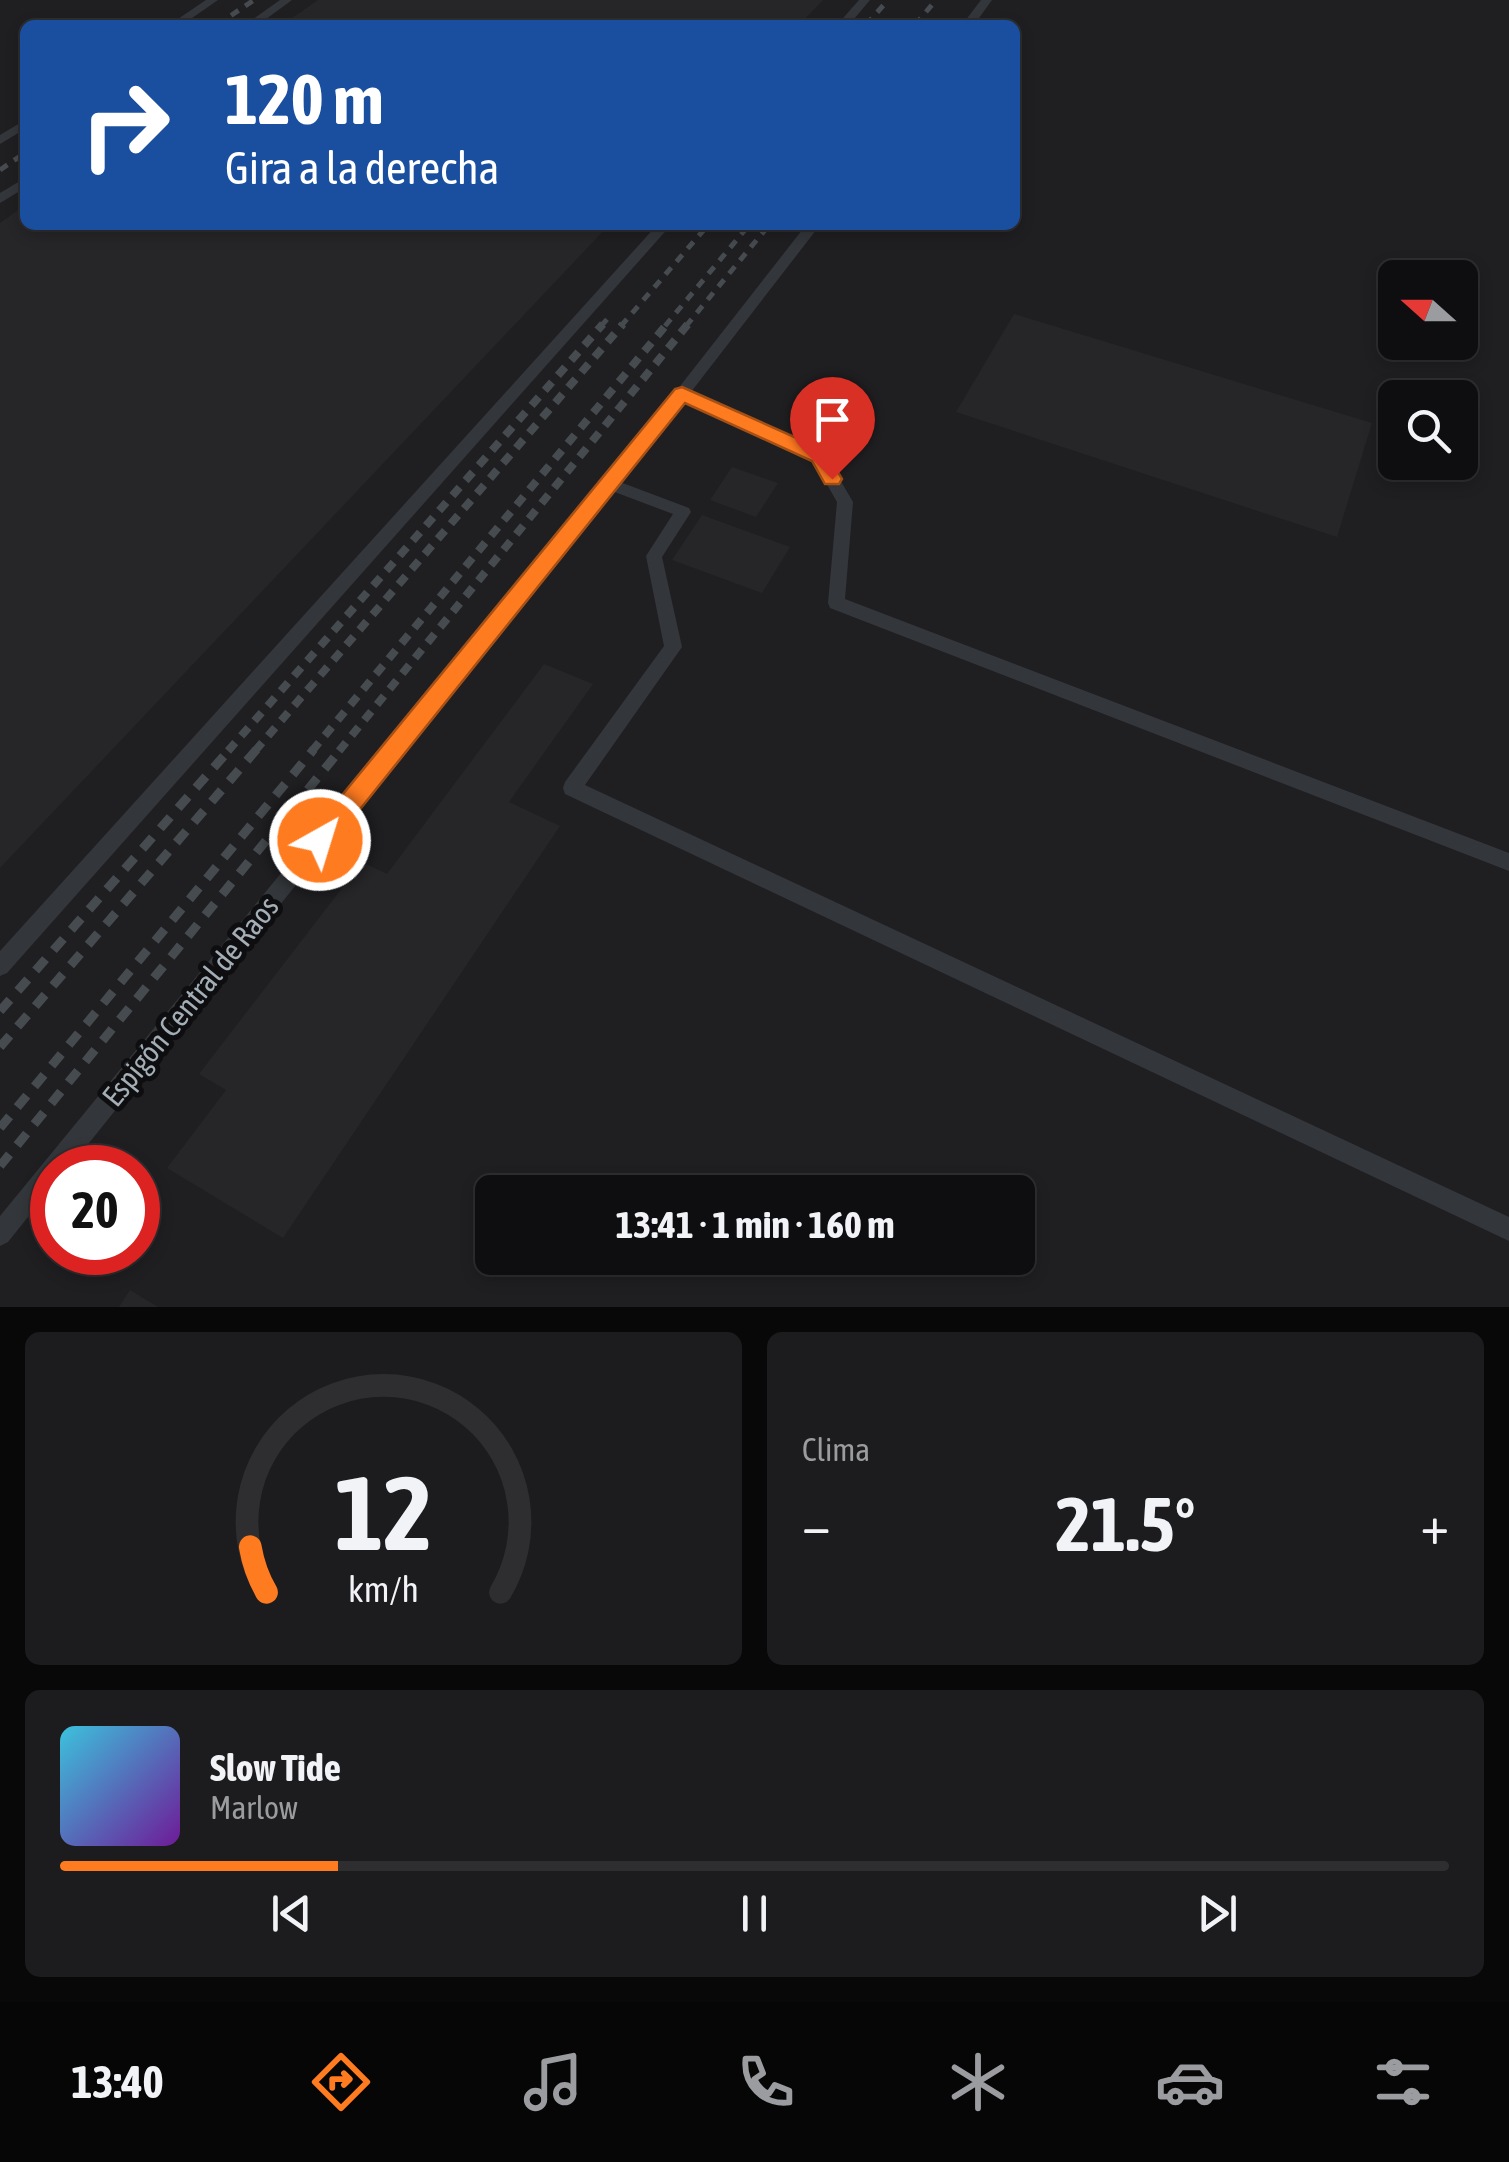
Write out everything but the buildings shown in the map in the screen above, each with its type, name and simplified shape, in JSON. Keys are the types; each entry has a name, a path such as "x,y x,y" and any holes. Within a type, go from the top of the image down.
{"lane":[{"path":"182,20 212,0"},
{"path":"258,20 287,0"},
{"path":"848,20 866,0"},
{"path":"972,20 987,0"},
{"path":"0,966 660,230"},
{"name":"Espigón Central de Raos","path":"72,1145 682,394 809,230"},
{"path":"682,394 819,456 844,502 836,603 1509,862"},
{"path":"609,484 683,512 654,556 673,647 572,788 1509,1229"},
{"name":"Espigón Central de Raos","path":"0,1234 30,1197"}],"shaded area":[{"path":"0,0 1509,0 1509,1307 0,1307"}],"railway":[{"path":"224,20 254,0"},
{"path":"870,20 888,0"},
{"path":"919,20 936,0"},
{"path":"0,170 20,156"},
{"path":"621,326 704,230"},
{"path":"665,326 745,230"},
{"path":"686,326 765,230"},
{"path":"601,326 610,316"},
{"path":"228,751 603,324"},
{"path":"255,751 623,324"},
{"path":"312,751 667,324"},
{"path":"339,751 688,324"},
{"path":"0,1011 230,749"},
{"path":"0,1047 257,749"},
{"path":"0,1128 314,749"},
{"path":"0,1166 341,749"}],"route":[{"path":"320,840 682,394 819,456 832,479"}]}
